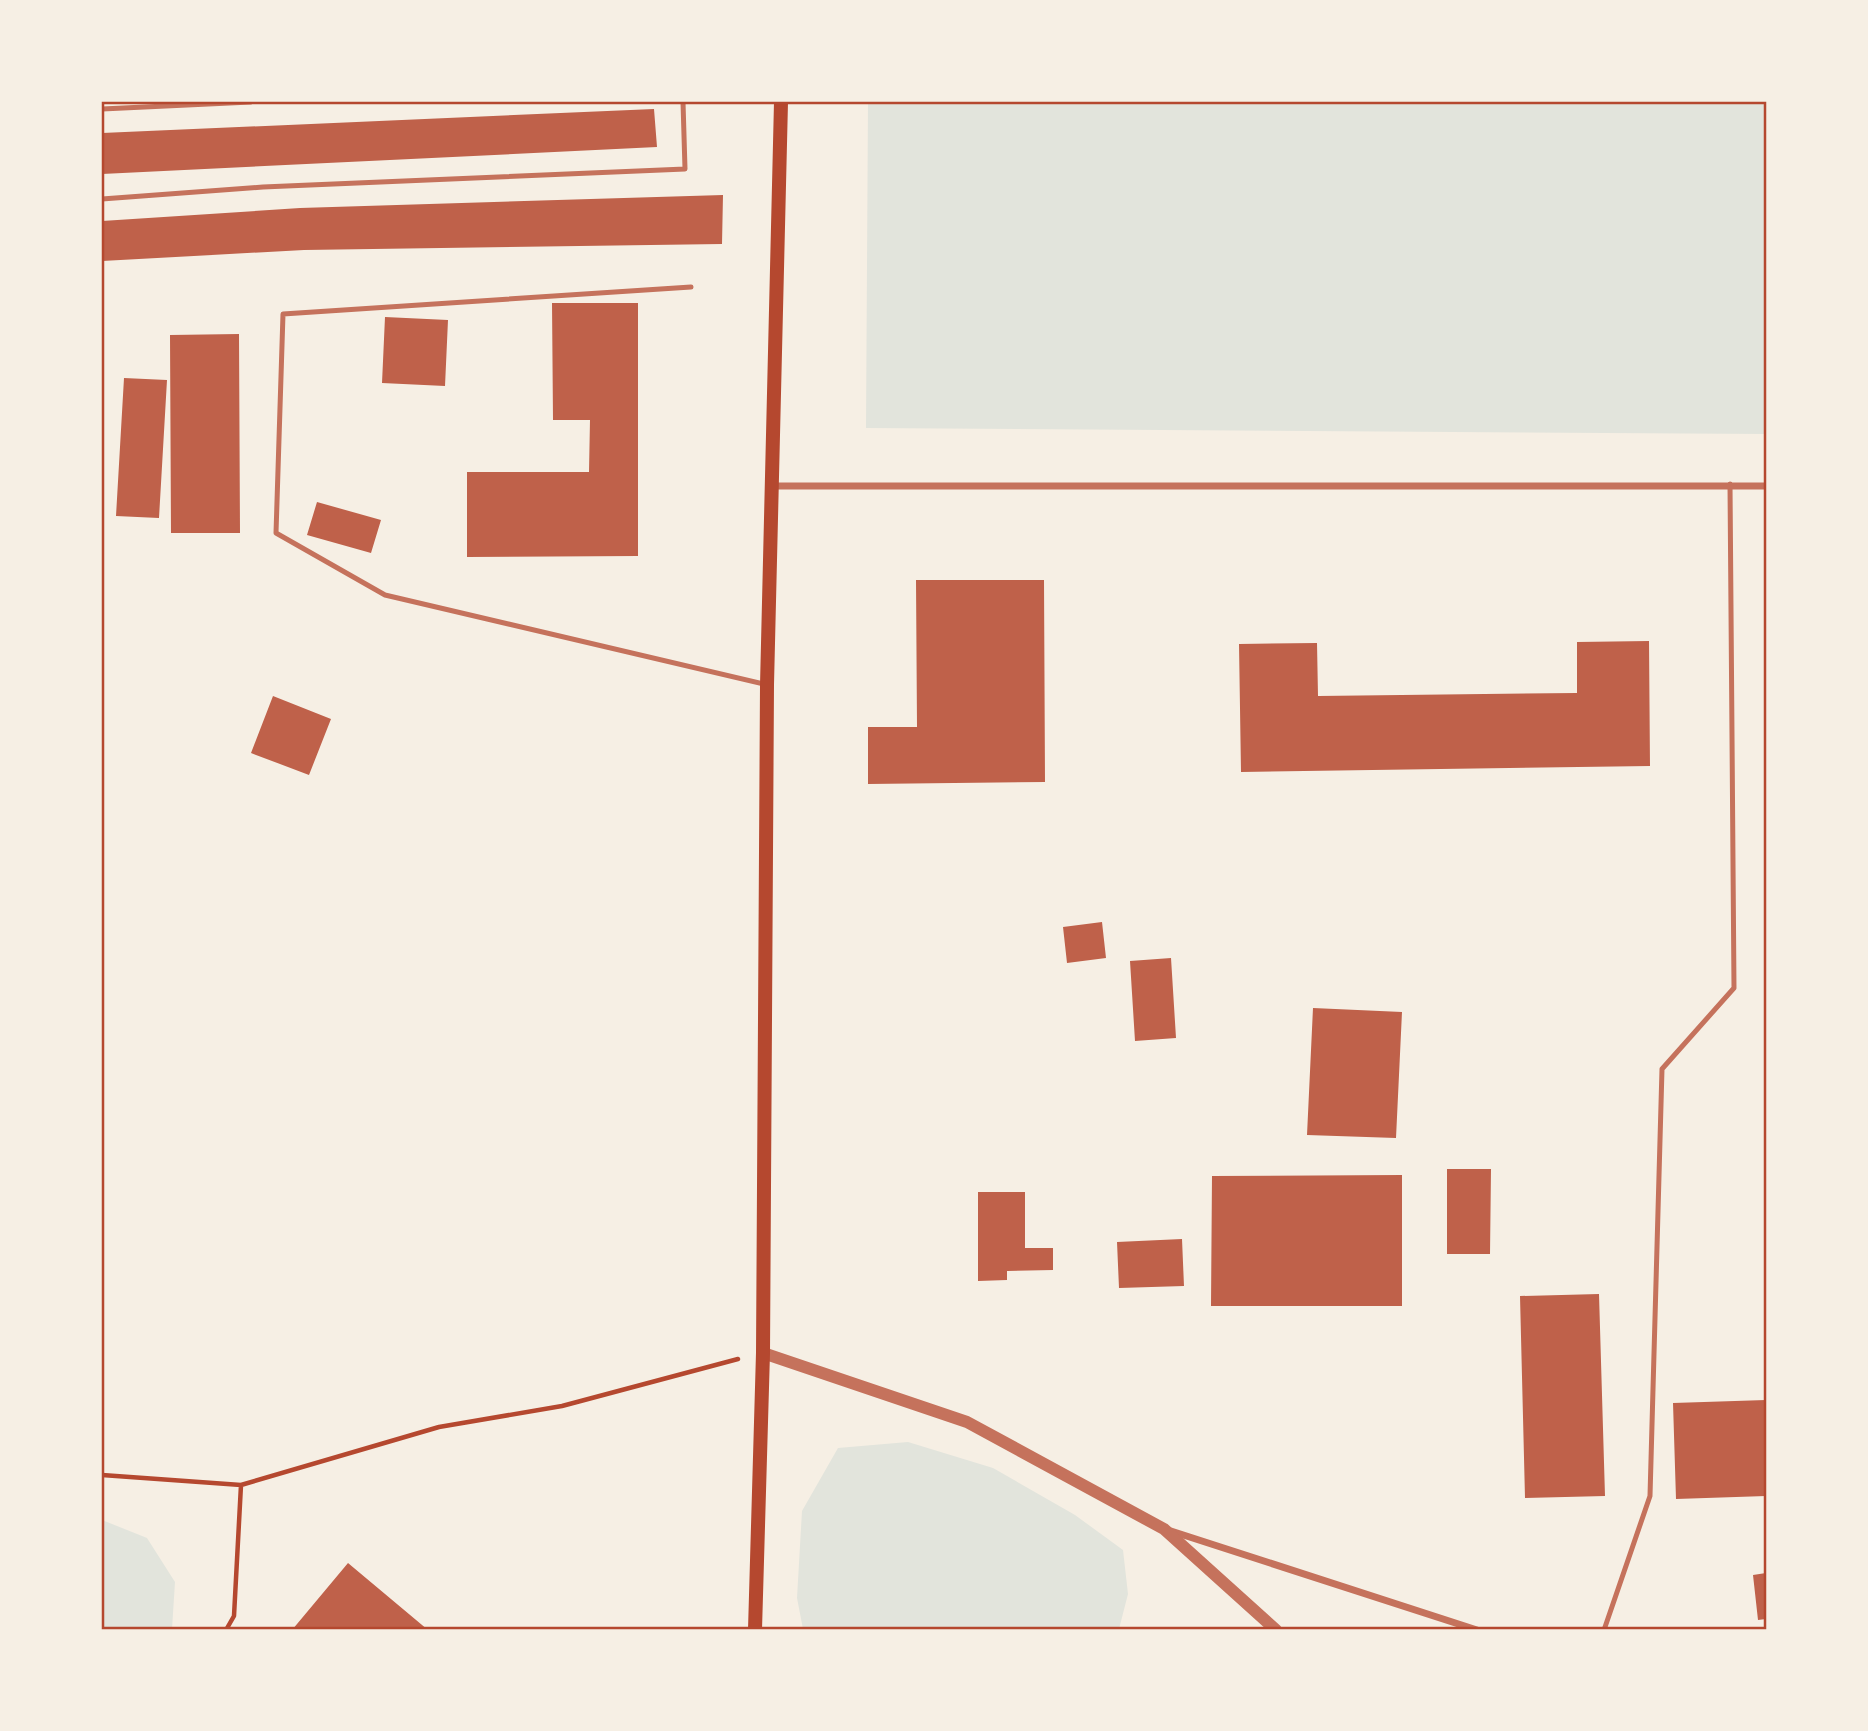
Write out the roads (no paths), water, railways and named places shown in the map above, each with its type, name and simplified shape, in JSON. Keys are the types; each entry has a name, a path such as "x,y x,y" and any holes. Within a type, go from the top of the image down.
{"main road":[{"path":"755,1629 762,1353 767,685 781,102"}],"street":[{"path":"772,486 1766,486"},
{"path":"762,1353 967,1422 1164,1529 1477,1629"},
{"path":"1164,1529 1276,1629"}],"lane":[{"path":"102,109 251,102"},
{"path":"102,199 263,187 685,169 684,102"},
{"path":"691,287 283,314 276,533 385,595 767,685"},
{"path":"1604,1629 1650,1496 1662,1069 1734,988 1730,485"}]}
